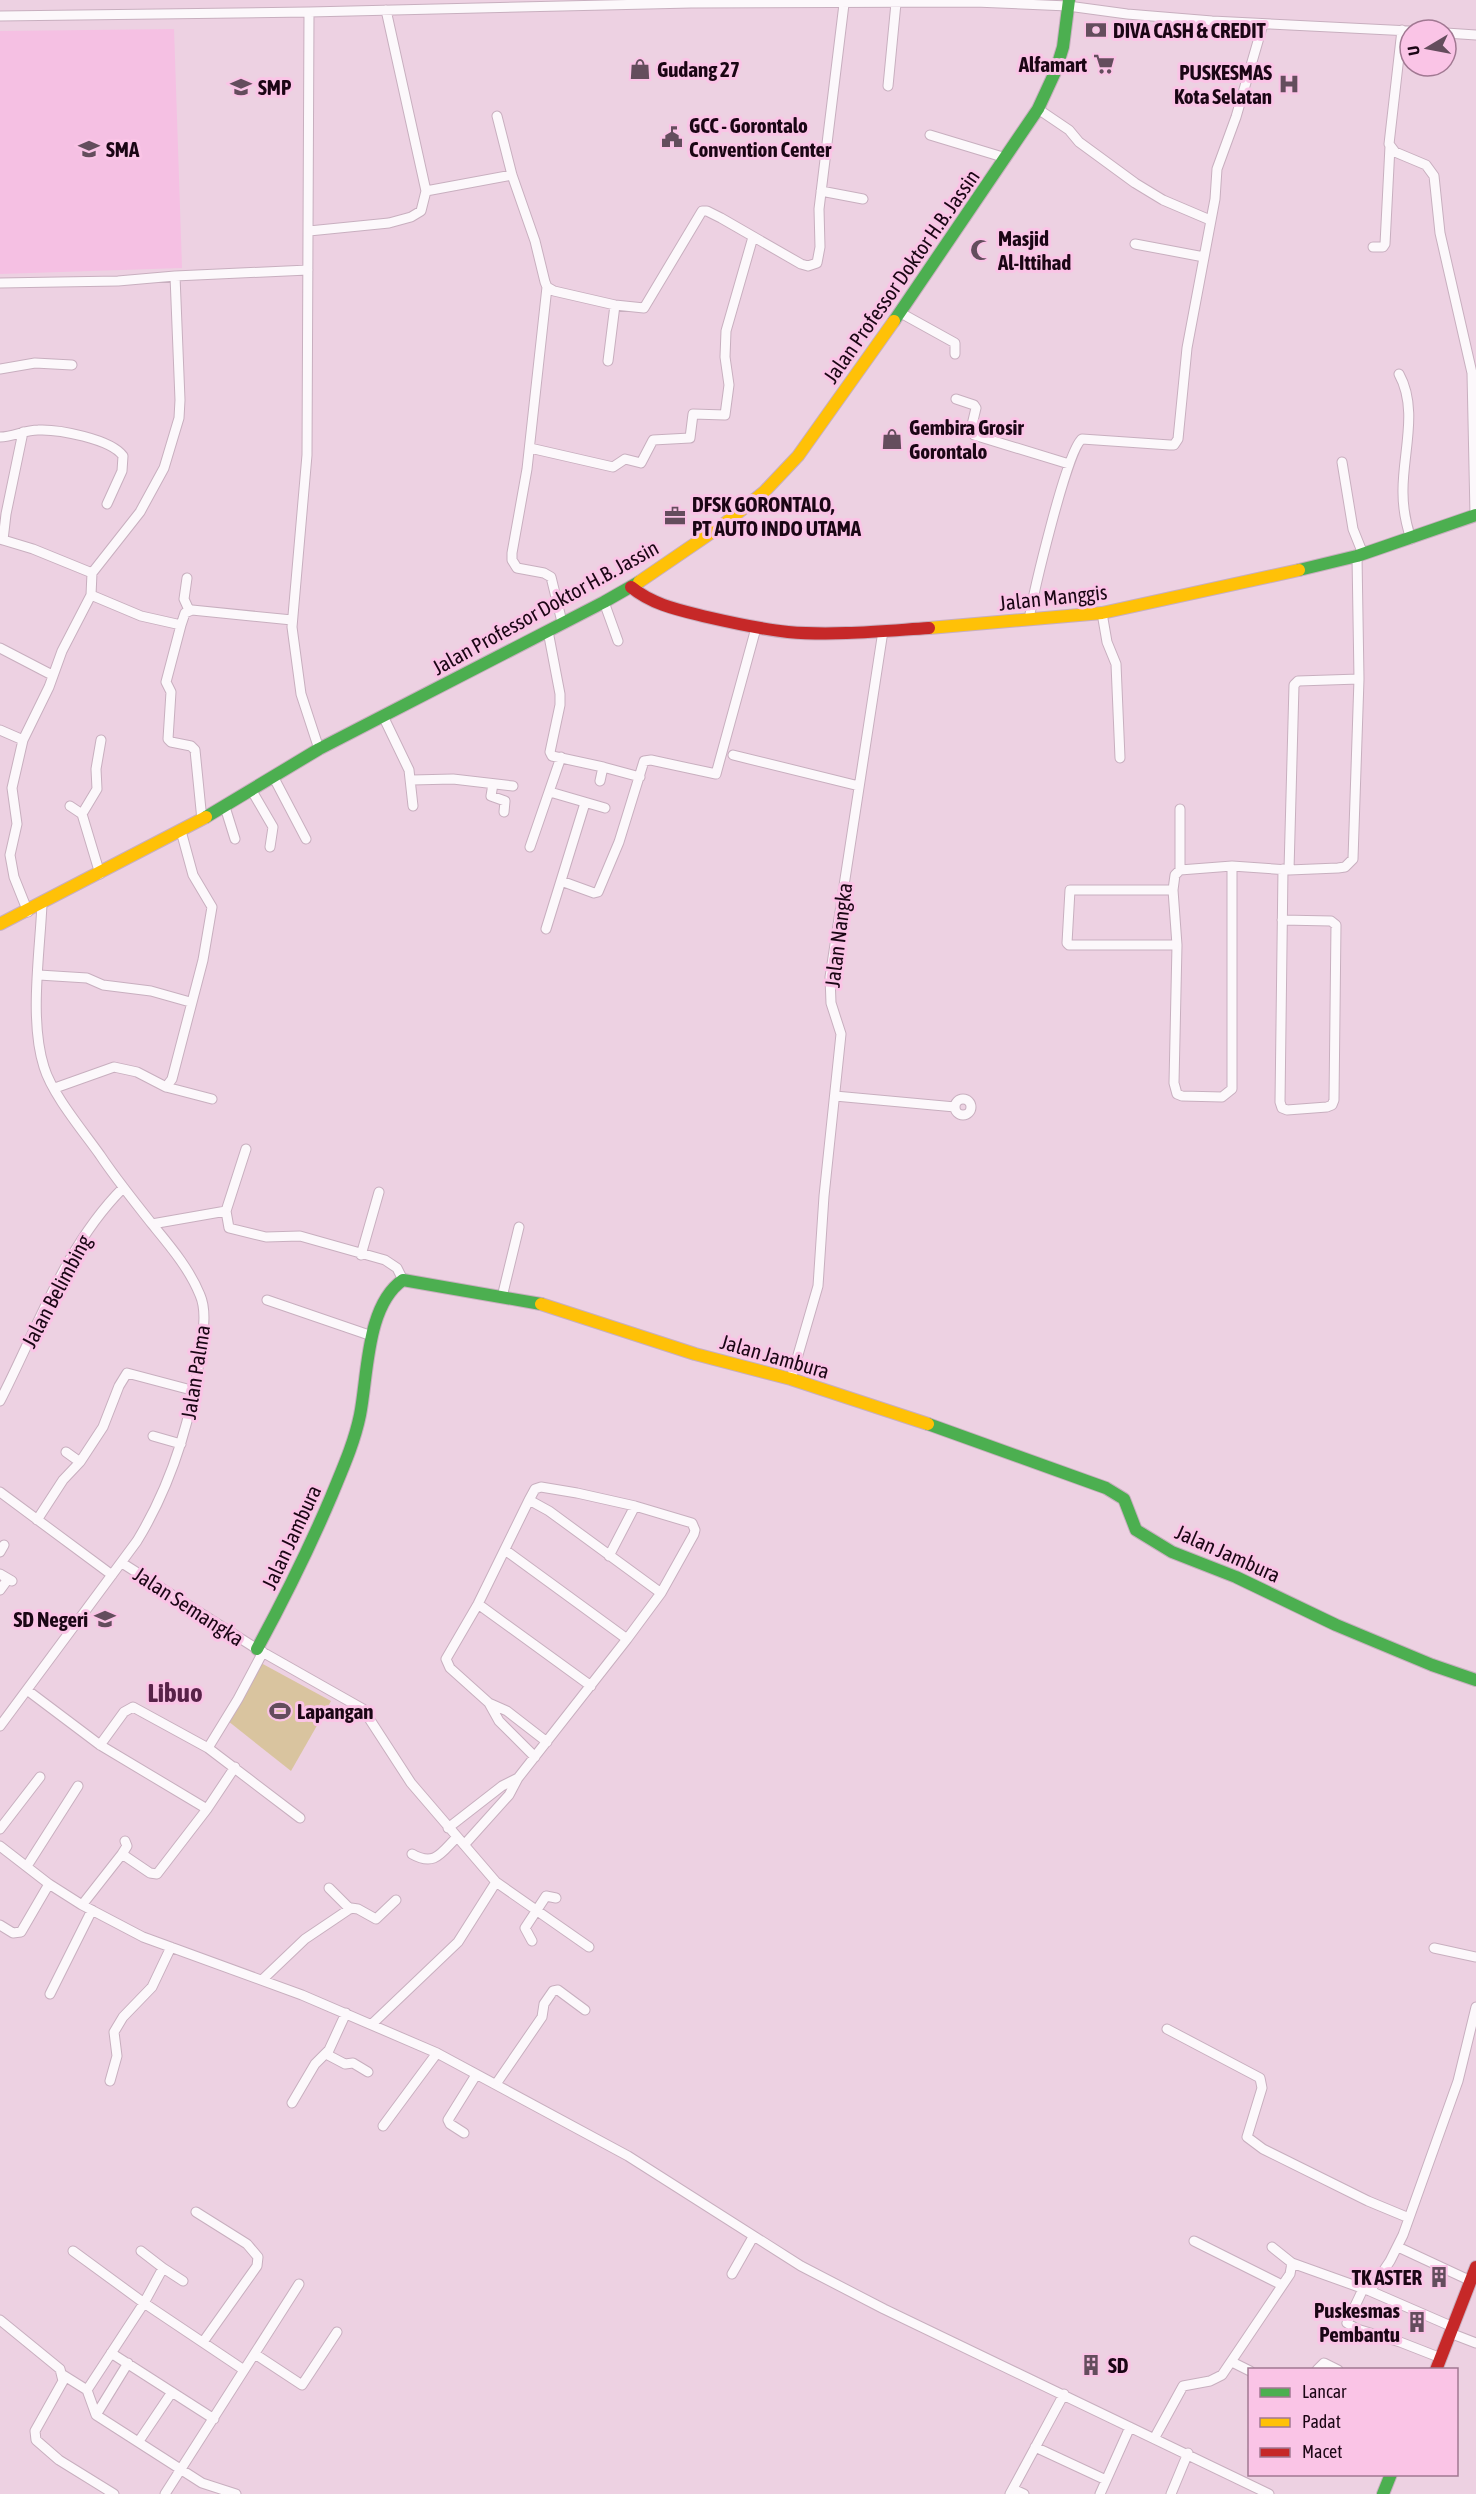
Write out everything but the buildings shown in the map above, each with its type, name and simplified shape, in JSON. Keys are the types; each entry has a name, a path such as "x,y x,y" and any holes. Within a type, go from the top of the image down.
{"main road":[{"name":"Jalan Professor Doktor H.B. Jassin","path":"0,924 28,912 202,820 319,749 631,587 724,524 771,485 798,456 1038,109 1056,70 1073,3"},
{"name":"Jalan Manggis","path":"631,587 648,600 659,604 756,628 790,632 884,631 1029,620 1102,613 1360,555 1475,515"},
{"name":"Jalan Jambura","path":"260,1651 298,1573 349,1453 360,1417 372,1336 385,1297 395,1284 403,1280 532,1301 696,1354 791,1379 914,1419 1106,1488 1124,1499 1139,1533 1172,1552 1224,1573 1336,1625 1432,1665 1476,1680"},
{"path":"1438,2364 1476,2267"},
{"path":"1383,2494 1391,2476"}],"street":[{"path":"0,16 309,12 691,2 1073,3 1127,14 1263,24 1398,30"},
{"path":"888,86 896,3"},
{"path":"547,287 554,291 615,305 636,309 646,306 702,211 707,211 801,264 808,266 817,263 820,254 819,209 844,4"},
{"path":"309,231 339,226 371,226 411,218 421,211 426,191 386,10"},
{"path":"309,12 307,455 292,620 293,641 302,694 319,749"},
{"path":"1029,620 1038,576 1077,443 1082,439 1162,446 1176,442 1187,348 1215,199 1217,169 1236,117 1263,24"},
{"path":"1458,34 1476,35"},
{"path":"1373,248 1383,247 1385,244 1390,115 1398,72"},
{"path":"1038,109 1069,129 1078,142 1135,183 1163,200 1210,220"},
{"path":"497,116 512,175 535,241 547,287 530,448 512,560 517,568 541,572 551,577 562,622"},
{"path":"930,135 1006,158"},
{"path":"1390,146 1395,152 1426,165 1434,176 1440,233 1472,373 1475,515"},
{"path":"426,191 512,175"},
{"path":"821,191 863,199"},
{"path":"530,448 613,467 625,459 641,463 653,440 690,438 693,414 725,415 729,384 725,357 726,331 753,237"},
{"path":"1135,244 1204,257"},
{"path":"0,283 118,281 308,270"},
{"path":"28,912 14,877 10,855 17,824 12,788 23,740 42,703 62,651 91,595 92,573 140,512 164,468 175,435 180,418 180,400 175,276"},
{"path":"608,362 615,305"},
{"path":"899,312 955,343 955,354"},
{"path":"0,369 35,363 72,365"},
{"path":"1399,374 1406,390 1408,409 1402,495 1411,539"},
{"path":"956,399 974,405 976,408 971,429 974,435 1069,464"},
{"path":"0,437 44,430 109,445 120,452 124,460 122,471 107,504"},
{"path":"23,432 2,540 44,552 92,573"},
{"path":"1232,866 1232,1089 1222,1097 1182,1096 1177,1094 1175,1089 1177,945 1173,890 1175,875 1180,870 1232,866 1286,869 1345,867 1353,859 1359,679 1360,555 1353,529 1342,462"},
{"path":"187,578 184,599 189,610"},
{"path":"91,595 141,616 181,625"},
{"path":"604,602 618,641"},
{"path":"202,820 195,750 191,746 171,742 168,739 171,692 166,682 185,613 189,610 292,620"},
{"path":"1102,613 1107,642 1116,664 1120,758"},
{"path":"561,881 588,891 598,892 619,842 644,761 647,759 716,774 756,628"},
{"name":"Jalan Nangka","path":"791,1379 818,1286 819,1246 841,1034 831,1003 830,977 884,631"},
{"path":"548,632 560,694 560,705 550,752 552,756 640,777"},
{"path":"0,648 52,675"},
{"path":"1282,920 1331,921 1336,924 1335,1100 1327,1107 1287,1110 1282,1108 1280,1102 1282,920 1294,685 1298,681 1359,679"},
{"path":"383,716 412,780 413,806"},
{"path":"0,730 23,740"},
{"path":"82,814 97,789 96,769 101,740"},
{"path":"733,755 859,786"},
{"path":"530,847 561,757"},
{"path":"600,781 603,767"},
{"path":"274,778 306,839"},
{"path":"412,780 453,779 513,786"},
{"path":"493,784 491,796 505,801 504,812"},
{"path":"252,791 273,827 270,847"},
{"path":"550,792 605,808"},
{"path":"546,928 585,802"},
{"path":"70,806 82,814 100,874"},
{"path":"225,807 235,838"},
{"path":"1180,809 1180,870"},
{"path":"166,1087 177,1061 190,1002 203,960 212,908 193,875 180,831"},
{"path":"1173,890 1070,890 1067,943 1069,945 1177,945"},
{"name":"Jalan Palma","path":"0,1726 122,1563 159,1503 182,1444 195,1391 203,1333 201,1297 177,1254 123,1188 55,1088 44,1067 37,1035 42,904"},
{"path":"39,975 87,978 103,985 151,991 190,1002"},
{"path":"55,1088 114,1066 137,1072 158,1085 212,1099"},
{"path":"835,1096 956,1107"},
{"path":"246,1149 226,1211 228,1226 234,1230 266,1237 300,1236 390,1262 397,1268 403,1280"},
{"name":"Jalan Belimbing","path":"0,1401 85,1234 108,1203 123,1188"},
{"path":"361,1255 379,1192"},
{"path":"152,1224 226,1211"},
{"path":"502,1297 519,1227"},
{"path":"267,1300 372,1336"},
{"path":"38,1520 63,1480 80,1462 103,1427 118,1386 127,1373 195,1391"},
{"path":"153,1436 182,1444"},
{"path":"66,1452 80,1462"},
{"path":"464,1845 509,1795 518,1778 547,1742 591,1686 661,1593 694,1534 694,1525 688,1520 577,1492 541,1487 535,1489 478,1604 446,1659 450,1668 489,1703 507,1711 547,1742"},
{"path":"0,1492 112,1575"},
{"path":"530,1500 549,1511 661,1593"},
{"path":"609,1556 635,1506"},
{"path":"505,1550 627,1639"},
{"name":"Jalan Semangka","path":"122,1563 260,1651 363,1709 411,1783 496,1882 589,1947"},
{"path":"0,1590 7,1578"},
{"path":"478,1604 591,1686"},
{"path":"208,1748 238,1699 260,1651"},
{"path":"27,1690 100,1745 207,1809"},
{"path":"489,1703 499,1721 535,1757"},
{"path":"100,1745 124,1712 133,1707 208,1748 300,1818"},
{"path":"522,1743 532,1730"},
{"path":"122,1854 150,1873 157,1874 207,1809 235,1767"},
{"path":"0,1829 40,1777"},
{"path":"448,1828 502,1786 518,1778"},
{"path":"27,1866 78,1786"},
{"path":"412,1854 425,1861 431,1860 457,1837"},
{"path":"82,1905 122,1854 127,1846 124,1841"},
{"path":"0,1846 49,1884 82,1905 143,1937 346,2013 437,2054 628,2156 792,2261 884,2309 1155,2437 1269,2494"},
{"path":"372,2024 458,1942 496,1882"},
{"path":"0,1925 13,1933 21,1932 49,1884"},
{"path":"329,1888 350,1909"},
{"path":"532,1941 525,1928 535,1910 546,1896 556,1898"},
{"path":"262,1980 305,1939 350,1909 354,1907 376,1919 396,1900"},
{"path":"50,1994 92,1910"},
{"path":"110,2080 117,2056 114,2032 123,2017 152,1987 171,1947"},
{"path":"1434,1948 1476,1957"},
{"path":"496,2084 542,2017 543,2004 553,1990 558,1990 585,2010"},
{"path":"1438,2364 1400,2342 1347,2324 1366,2290 1398,2247 1458,2080 1476,2007"},
{"path":"292,2103 315,2064 326,2054 346,2013"},
{"path":"1167,2029 1260,2078 1262,2088 1247,2137 1263,2149 1368,2201 1409,2218"},
{"path":"326,2054 345,2064 353,2063 368,2072"},
{"path":"383,2126 437,2054"},
{"path":"464,2133 450,2124 448,2120 476,2075"},
{"path":"196,2212 247,2244 258,2257 257,2266 203,2342"},
{"path":"732,2274 753,2237"},
{"path":"1194,2241 1282,2285"},
{"path":"1272,2247 1292,2263 1366,2290 1476,2343"},
{"path":"1398,2247 1471,2281"},
{"path":"73,2251 144,2303 244,2370"},
{"path":"141,2251 183,2281"},
{"path":"1155,2437 1183,2386 1216,2379 1222,2375 1290,2274 1292,2263"},
{"path":"87,2390 144,2303 163,2268"},
{"path":"165,2494 299,2284"},
{"path":"0,2320 60,2369 63,2375 63,2381 35,2430 36,2440 59,2460 114,2494"},
{"path":"255,2354 302,2385 337,2332"},
{"path":"111,2354 214,2419"},
{"path":"1232,2362 1248,2370"},
{"path":"96,2415 128,2363"},
{"path":"1319,2368 1324,2363 1334,2368"},
{"path":"63,2375 87,2390 96,2415 140,2441 202,2483 236,2494"},
{"path":"140,2441 172,2392"},
{"path":"1024,2494 1011,2491 1064,2394"},
{"path":"1100,2494 1130,2427"},
{"path":"1035,2447 1106,2480"},
{"path":"1171,2494 1188,2453"}],"shaded area":[{"name":"SMA","path":"174,29 182,268 0,274 0,31"},
{"name":"Lapangan","path":"261,1663 331,1701 291,1771 228,1721"}],"traffic: fast":[{"path":"894,321 1038,109 1056,70 1063,47 1069,0"},
{"path":"1299,570 1357,556 1476,515"},
{"path":"206,817 319,749 639,582"},
{"path":"257,1649 305,1555 347,1457 360,1415 375,1323 391,1291 403,1280 541,1304"},
{"path":"928,1424 1106,1488 1124,1499 1136,1530 1172,1552 1236,1577 1336,1625 1432,1665 1476,1680"},
{"path":"1383,2494 1390,2476"}],"traffic: slow":[{"path":"639,582 724,524 764,492 798,456 894,321"},
{"path":"929,628 1102,613 1299,570"},
{"path":"0,924 206,817"},
{"path":"541,1304 695,1354 791,1379 928,1424"}],"traffic: jam":[{"path":"631,587 657,603 676,609 737,624 778,631 841,633 929,628"},
{"path":"1437,2368 1476,2267"}],"place":[{"name":"DIVA CASH & CREDIT","path":"1096,30"},
{"name":"Alfamart","path":"1104,64"},
{"name":"Gudang 27","path":"640,69"},
{"name":"PUSKESMAS Kota Selatan","path":"1289,84"},
{"name":"SMP","path":"241,87"},
{"name":"GCC - Gorontalo Convention Center","path":"672,137"},
{"name":"SMA","path":"89,149"},
{"name":"Masjid Al-Ittihad","path":"981,250"},
{"name":"Gembira Grosir Gorontalo","path":"892,439"},
{"name":"DFSK GORONTALO, PT AUTO INDO UTAMA","path":"675,516"},
{"name":"SD Negeri","path":"105,1619"},
{"name":"Lapangan","path":"280,1711"},
{"name":"TK ASTER","path":"1439,2277"},
{"name":"Puskesmas Pembantu","path":"1417,2322"},
{"name":"SD","path":"1091,2365"}],"district":[{"name":"Libuo","path":"175,1692"}]}
